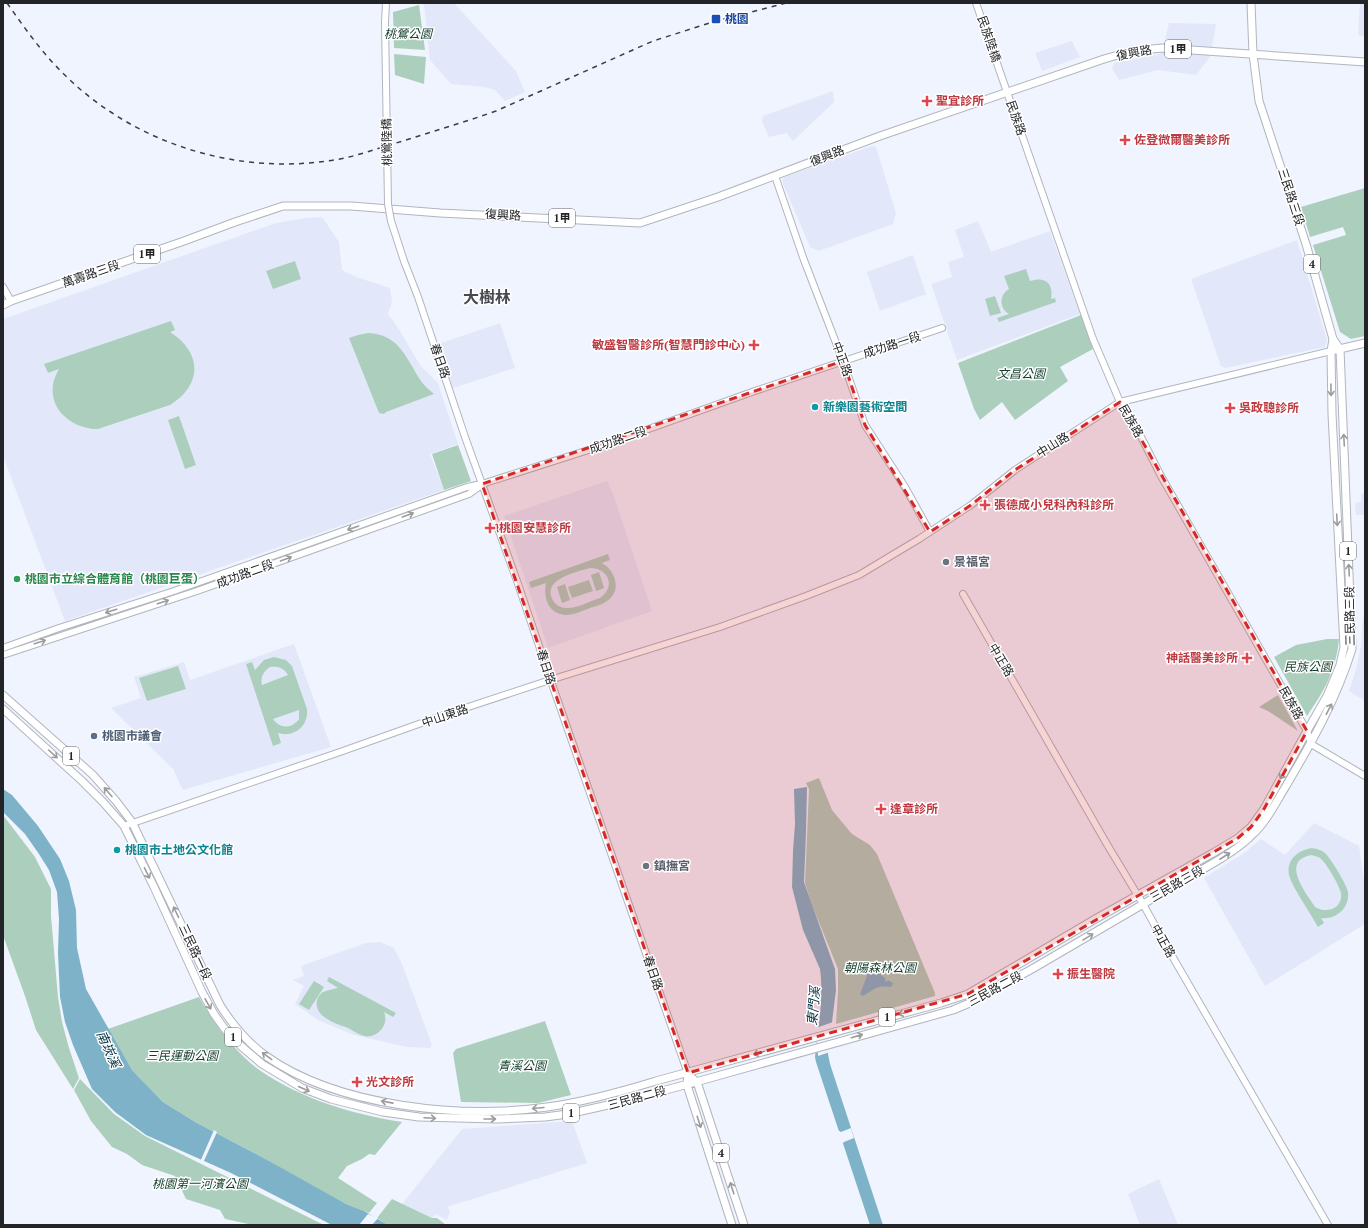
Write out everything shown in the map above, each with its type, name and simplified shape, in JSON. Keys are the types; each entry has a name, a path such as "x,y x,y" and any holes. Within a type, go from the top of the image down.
{"main road":[{"name":"4","path":"1251,3 1253,54"},
{"name":"復興路","path":"283,206 352,206 440,213 640,223 718,197 875,138 1104,59 1132,51 1162,48 1365,62"},
{"name":"三民路三段","path":"1143,904 1222,858 1242,845 1254,833 1271,811 1311,744 1338,690 1352,649 1340,349 1333,339 1306,244 1259,101 1253,54"},
{"name":"萬壽路三段","path":"11,301 283,206"},
{"name":"1甲","path":"3,301 11,301"},
{"name":"1甲","path":"3,305 11,301"},
{"name":"三民路三段","path":"1138,895 1232,842 1251,827 1264,809 1332,686 1340,665 1344,647 1333,459 1331,351 1333,339"},
{"name":"中山路","path":"1331,351 1365,343"},
{"name":"三民路一段","path":"3,695 105,788 132,822 217,1000 229,1018 251,1043 265,1056 285,1068 323,1085 351,1094 423,1109 453,1111"},
{"name":"三民路一段","path":"3,709 87,786 124,826 154,887 202,992 211,1008 224,1028 256,1060 302,1088 331,1099 383,1112 419,1117 451,1119"},
{"path":"38,741 47,734"},
{"name":"三民路二段","path":"453,1111 515,1110 546,1107 615,1094 941,1003 968,994 1138,895"},
{"name":"三民路二段","path":"451,1119 545,1117 617,1104 953,1010 972,1002 1032,969 1143,904"},
{"name":"春日路","path":"688,1073 687,1085 732,1225"},
{"name":"春日路","path":"697,1082 744,1225"}],"street":[{"name":"桃鶯陸橋","path":"386,3 388,204 391,221 404,261"},
{"name":"民族陸橋","path":"976,3 1001,75"},
{"name":"民族路","path":"1001,75 1093,339 1120,402 1136,427 1161,476 1307,731 1311,744"},
{"name":"中正路","path":"775,176 804,260 843,361 865,425 905,487 930,532"},
{"name":"春日路","path":"404,261 418,297 482,484 518,581 550,680 688,1073 697,1082"},
{"path":"3,287 11,301"},
{"name":"成功路一段","path":"752,392 942,328"},
{"name":"中山路","path":"767,609 806,596 859,575 971,505 1015,470 1120,402 1331,351"},
{"name":"成功路二段","path":"3,655 24,644 467,487 482,484 601,446 752,392"},
{"name":"成功路二段","path":"3,648 24,644 206,588 469,494 482,484"},
{"path":"232,570 235,578"},
{"path":"203,581 206,588"},
{"name":"中正路","path":"963,594 1328,1225"},
{"name":"中山東路","path":"124,826 550,680 720,627 767,609"},
{"path":"1311,744 1365,776"}],"highlighted area":[{"path":"843,361 865,425 930,532 971,505 1015,470 1120,402 1307,731 1264,809 1251,827 1238,838 968,994 688,1073 482,484"}],"shaded area":[{"path":"454,3 516,71 525,92 505,101 495,90 484,87 451,84 430,60 424,4"},
{"path":"1360,3 1365,3 1365,37 1358,35"},
{"path":"1169,23 1216,24 1210,57 1196,75 1158,70 1119,80 1112,68 1114,63 1160,54"},
{"path":"1072,41 1080,57 1042,71 1035,53"},
{"path":"833,91 834,102 793,141 787,133 769,137 762,121 763,116"},
{"path":"872,146 876,147 896,213 893,224 819,251 810,247 782,181 784,177"},
{"path":"322,217 339,242 342,270 356,277 390,288 392,302 388,314 420,365 438,383 458,444 430,454 444,490 65,621 3,456 3,319 276,223"},
{"path":"978,221 991,252 1050,231 1080,314 957,360 931,284 952,277 948,262 964,257 955,230"},
{"path":"1297,240 1327,340 1325,347 1225,368 1221,366 1191,279"},
{"path":"913,255 926,294 880,311 867,272"},
{"path":"500,323 515,368 453,388 438,344"},
{"path":"607,481 613,494 652,611 548,648 504,516"},
{"path":"1365,493 1365,515 1356,515 1355,503 1361,502 1361,494"},
{"path":"1363,617 1365,617 1365,701 1349,691 1361,646"},
{"path":"294,644 331,747 183,790 173,769 111,708 141,698 134,677 184,662 190,680"},
{"path":"1314,823 1359,846 1365,891 1365,924 1265,986 1204,878 1244,853 1261,839 1285,855"},
{"path":"380,942 394,948 402,964 432,1045 430,1048 407,1047 354,1035 318,1020 295,1004 304,986 293,980 304,976 301,966 366,943"},
{"path":"572,1121 587,1163 447,1207 450,1211 447,1220 436,1214 432,1218 402,1204 462,1129"},
{"path":"1159,1179 1178,1225 1140,1225 1128,1194"}],"green space":[{"name":"桃鶯公園","path":"419,5 425,50 394,48 393,12"},
{"path":"394,54 426,57 424,84 395,75"},
{"path":"1365,188 1365,336 1351,339 1340,332 1313,245 1346,235 1343,227 1310,237 1301,207"},
{"path":"295,261 301,279 273,289 266,271"},
{"path":"1026,269 1030,281 1040,279 1044,280 1050,285 1052,293 1051,299 1055,298 1056,302 999,322 997,318 1009,314 1002,305 1003,295 1009,289 1004,276"},
{"path":"995,296 1001,313 990,316 985,299"},
{"name":"文昌公園","path":"1081,315 1093,349 1060,367 1068,381 1015,420 1002,402 980,420 974,409 958,363"},
{"path":"171,321 175,330 170,332 181,340 193,359 193,378 181,397 170,405 98,429 86,428 76,424 59,411 55,402 53,391 54,380 59,369 48,373 44,364"},
{"path":"368,333 379,334 394,343 406,356 422,383 434,394 384,414 379,413 349,338"},
{"path":"179,416 196,465 185,469 168,420"},
{"path":"458,445 471,481 444,490 432,454"},
{"path":"608,554 610,560 602,563 614,576 616,587 612,597 605,602 578,613 566,615 555,612 548,604 545,594 546,583 531,588 529,582","holes":["590,568 597,569 606,575 609,584 605,594 600,598 572,608 562,607 554,602 551,594 551,588 561,578"]},
{"path":"599,572 604,588 596,591 591,575"},
{"path":"589,580 593,591 572,598 568,587"},
{"path":"565,584 570,600 562,603 557,587"},
{"name":"民族公園","path":"1327,639 1339,639 1335,661 1324,689 1307,716 1274,657 1296,645"},
{"path":"274,657 286,660 292,666 307,709 306,721 303,725 295,732 290,734 278,733 281,743 273,746 246,664 252,662 255,670 264,660","holes":["270,667 280,668 288,675 262,685 263,674","299,710 299,719 293,725 282,726 273,719"]},
{"path":"178,666 186,689 147,701 139,678"},
{"path":"1278,695 1298,731 1268,711 1259,707"},
{"name":"朝陽森林公園","path":"819,778 832,810 852,834 870,845 877,854 935,996 836,1024 838,969 812,905 805,883 809,789 806,783"},
{"path":"3,815 35,857 51,889 51,916 58,997 62,1022 79,1078 73,1089 36,1030 4,938"},
{"path":"1307,849 1316,849 1326,854 1345,884 1348,892 1347,903 1341,912 1332,917 1321,918 1324,923 1318,927 1289,875 1289,865 1291,860 1298,853","holes":["1311,855 1319,857 1323,860 1340,890 1341,898 1337,906 1333,909 1324,910 1315,907 1298,878 1296,870 1297,864 1302,858"]},
{"path":"329,977 396,1013 393,1017 384,1012 385,1021 380,1031 376,1034 368,1036 329,1020 318,1011 317,1001 318,997 323,992 338,988 327,981"},
{"path":"314,981 324,987 309,1010 299,1004"},
{"name":"三民運動公園","path":"199,997 217,1026 232,1045 249,1062 274,1080 327,1104 364,1115 402,1122 375,1155 369,1154 347,1166 338,1178 377,1203 369,1213 346,1204 316,1189 260,1156 197,1123 163,1102 132,1070 108,1029"},
{"name":"青溪公園","path":"545,1021 571,1095 538,1103 461,1102 453,1053 456,1049"},
{"name":"桃園第一河濱公園","path":"80,1079 114,1114 145,1136 324,1225 253,1225 225,1219 220,1210 186,1199 175,1176 142,1165 127,1154 112,1147 91,1121 74,1090"},
{"path":"392,1199 432,1218 437,1218 446,1225 388,1225 377,1218"}],"water":[{"path":"807,787 804,882 835,969 836,990 828,1054 883,1225 870,1225 815,1057 821,1002 820,969 803,930 792,887 795,824 794,789"},
{"name":"南崁溪","path":"3,789 12,795 38,826 60,859 69,881 76,910 77,948 86,989 132,1070 163,1102 197,1123 346,1204 364,1211 388,1225 332,1225 231,1173 146,1135 115,1112 92,1089 65,1022 60,997 58,953 59,919 57,892 49,870 39,854 25,834 3,812"},
{"path":"872,968 886,979 885,981 887,982 888,980 893,983 890,987 875,988 863,996 860,994 867,976 865,970"}],"pier":[{"path":"833,1022 830,1052 818,1056 816,1028"},
{"path":"851,1128 854,1138 844,1142 841,1145 836,1129 841,1132"},
{"path":"214,1130 217,1132 203,1163 200,1162"},
{"path":"368,1214 378,1218 372,1225 359,1225"}],"railway":[{"path":"7,3 36,43 70,80 97,102 126,121 157,137 190,149 223,158 258,163 292,164 346,158 473,119 496,111 653,41 716,21 786,3"}],"place":[{"name":"桃園","path":"716,19"},
{"name":"聖宜診所","path":"927,101"},
{"name":"佐登微爾醫美診所","path":"1125,140"},
{"name":"敏盛智醫診所(智慧門診中心)","path":"754,345"},
{"name":"新樂園藝術空間","path":"815,407"},
{"name":"吳政聰診所","path":"1230,408"},
{"name":"張德成小兒科內科診所","path":"985,505"},
{"name":"桃園安慧診所","path":"490,528"},
{"name":"景福宮","path":"946,562"},
{"name":"桃園市立綜合體育館（桃園巨蛋）","path":"17,579"},
{"name":"神話醫美診所","path":"1247,658"},
{"name":"桃園市議會","path":"94,736"},
{"name":"逢章診所","path":"881,809"},
{"name":"桃園市土地公文化館","path":"117,850"},
{"name":"鎮撫宮","path":"646,866"},
{"name":"振生醫院","path":"1058,974"},
{"name":"光文診所","path":"357,1082"}],"district":[{"name":"大樹林","path":"487,297"}],"water label":[{"name":"東門溪","path":"813,1006"}]}
